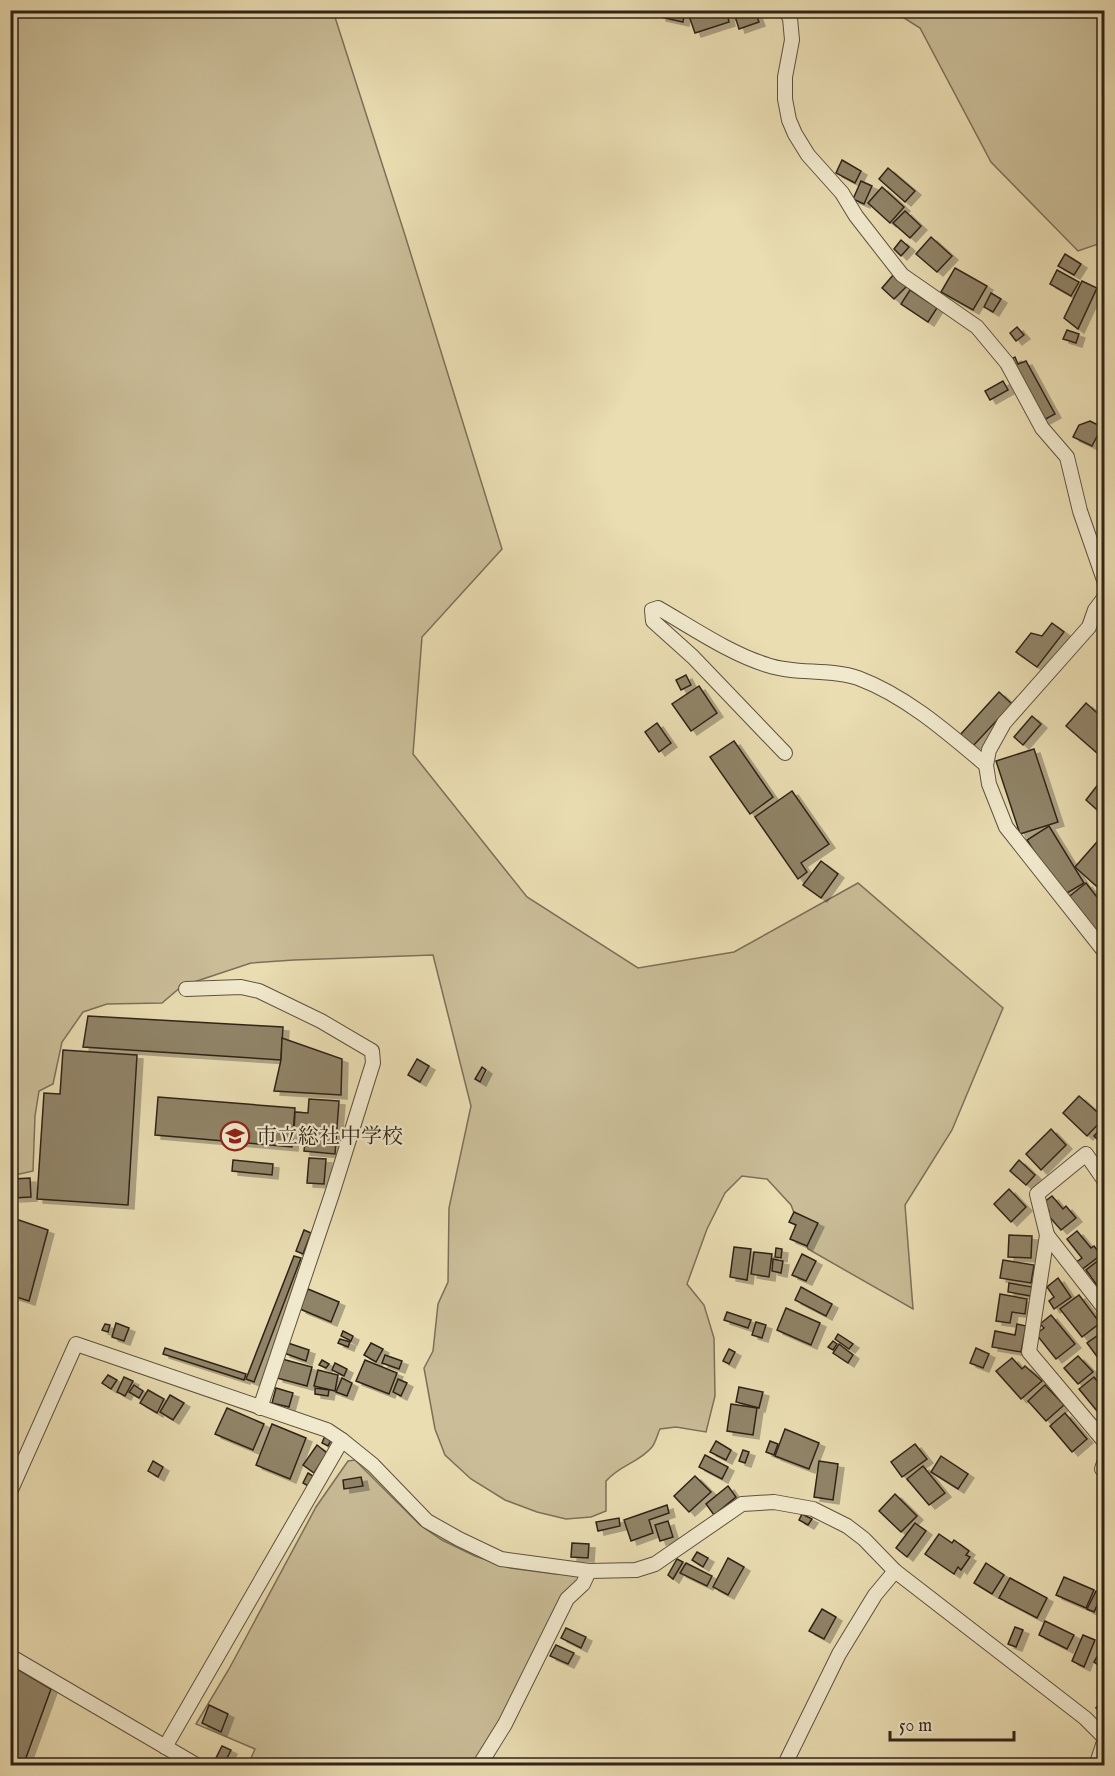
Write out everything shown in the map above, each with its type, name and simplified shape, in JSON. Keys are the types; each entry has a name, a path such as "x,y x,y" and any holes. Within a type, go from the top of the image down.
{"street":[{"path":"785,10 790,18 792,40 785,77 785,99 789,120 795,134 808,156 842,193 856,216 902,275 976,327 1007,363 1042,428 1067,457 1080,511 1104,580"},
{"path":"1104,598 1095,610 1089,627 1004,723 989,750 986,765 989,784 1006,827 1104,951"},
{"path":"785,753 693,657 653,621 652,610 658,608 723,646 768,666 856,678 890,693 938,725 986,765"},
{"path":"186,989 240,987 258,991 321,1021 374,1054 332,1194 260,1408"},
{"path":"1104,1180 1086,1154 1037,1194 1047,1235 1029,1352 1104,1441"},
{"path":"1047,1235 1104,1308"},
{"path":"10,1492 76,1344 327,1430 374,1465 427,1521 501,1559 589,1571 636,1570 655,1564 742,1504 774,1502 813,1509 847,1526 864,1539 895,1571 1058,1697 1104,1737"},
{"path":"165,1747 342,1440"},
{"path":"1104,1463 1102,1469 1104,1470"},
{"path":"479,1766 505,1724 567,1599 583,1584 589,1571"},
{"path":"784,1766 839,1654 875,1595 895,1571"},
{"path":"10,1656 198,1766"},
{"path":"1096,1766 1104,1742"}],"shaded area":[{"path":"10,11 333,11 502,549 422,637 413,754 527,897 638,968 734,952 858,883 1003,1008 952,1130 905,1205 913,1309 808,1249 791,1205 767,1179 742,1176 725,1193 707,1229 687,1284 704,1305 714,1338 715,1396 706,1432 676,1427 660,1429 647,1452 617,1471 606,1481 606,1511 591,1517 566,1519 537,1512 505,1500 471,1479 445,1455 435,1429 424,1368 433,1351 438,1304 448,1282 449,1208 471,1106 433,955 251,963 182,986 162,1003 107,1004 83,1012 62,1042 53,1084 39,1091 35,1116 33,1171 11,1176"},
{"path":"893,11 1104,11 1104,242 1078,251 991,162 920,28"},
{"path":"355,1460 420,1525 442,1540 475,1556 510,1568 556,1574 576,1574 581,1577 475,1765 248,1765 255,1749 196,1724 229,1669 316,1507 348,1461"}],"building":[{"path":"661,10 685,10 683,22 660,17"},
{"path":"687,10 735,10 736,15 728,17 729,22 695,33"},
{"path":"737,10 758,10 755,11 759,22 739,29 735,16 738,15"},
{"path":"842,160 861,171 855,183 836,173"},
{"path":"888,168 915,191 905,202 879,179"},
{"path":"861,181 872,186 864,204 853,199"},
{"path":"882,187 904,207 890,223 868,203"},
{"path":"905,211 921,226 910,238 893,223"},
{"path":"931,237 952,256 937,272 916,254"},
{"path":"901,240 909,247 901,256 894,249"},
{"path":"1065,254 1081,264 1074,275 1058,266"},
{"path":"955,268 987,286 973,310 941,292"},
{"path":"1057,270 1079,282 1071,296 1050,284"},
{"path":"894,274 907,286 894,299 882,288"},
{"path":"1082,281 1097,288 1078,329 1064,318"},
{"path":"910,290 937,308 928,322 901,304"},
{"path":"991,293 1001,299 993,312 984,307"},
{"path":"1017,327 1024,335 1016,341 1010,333"},
{"path":"1067,330 1079,334 1076,343 1063,339"},
{"path":"1015,357 1018,364 1026,361 1055,414 1042,421 1008,361"},
{"path":"1003,381 1008,390 990,400 985,391"},
{"path":"1090,421 1102,427 1092,446 1073,437 1079,425"},
{"path":"1052,623 1064,632 1037,667 1016,652 1031,633 1042,636"},
{"path":"686,675 691,685 681,690 676,680"},
{"path":"699,686 717,713 691,731 672,704"},
{"path":"999,692 1012,704 973,746 960,735"},
{"path":"1086,703 1104,719 1104,759 1066,726"},
{"path":"1032,716 1041,724 1023,745 1014,737"},
{"path":"657,723 671,743 659,752 645,732"},
{"path":"734,741 773,797 750,814 710,757"},
{"path":"1034,749 1058,822 1020,834 996,761"},
{"path":"1100,782 1104,786 1104,816 1086,800"},
{"path":"792,791 829,844 801,863 807,872 798,879 755,817"},
{"path":"1049,826 1084,883 1062,896 1027,840"},
{"path":"1104,834 1104,893 1075,867"},
{"path":"821,861 838,874 821,898 803,885"},
{"path":"1086,883 1104,906 1104,936 1097,937 1066,899"},
{"path":"88,1016 283,1027 281,1060 83,1047"},
{"path":"282,1038 342,1059 341,1095 274,1091 281,1060"},
{"path":"63,1050 137,1055 128,1205 37,1199 44,1093 60,1094"},
{"path":"417,1059 429,1066 420,1082 408,1075"},
{"path":"482,1067 486,1070 480,1082 475,1079"},
{"path":"1079,1096 1104,1118 1087,1136 1063,1113"},
{"path":"158,1097 295,1108 292,1147 155,1135"},
{"path":"309,1099 339,1101 335,1154 304,1151 306,1131 294,1131 295,1112 308,1113"},
{"path":"1104,1125 1104,1146 1094,1136"},
{"path":"1051,1129 1066,1145 1041,1170 1026,1154"},
{"path":"309,1158 326,1159 324,1184 307,1183"},
{"path":"233,1160 273,1164 272,1175 232,1171"},
{"path":"1019,1160 1035,1175 1026,1185 1010,1171"},
{"path":"30,1178 31,1197 14,1198 13,1179"},
{"path":"1009,1189 1026,1207 1011,1222 994,1204"},
{"path":"1052,1196 1063,1209 1066,1206 1076,1218 1061,1230 1046,1213 1049,1211 1043,1203"},
{"path":"794,1212 818,1223 807,1246 790,1239 796,1225 789,1222"},
{"path":"10,1217 48,1230 29,1301 10,1295"},
{"path":"304,1230 311,1233 303,1254 296,1251"},
{"path":"1077,1231 1091,1248 1094,1246 1101,1255 1081,1270 1075,1263 1082,1258 1067,1239"},
{"path":"1009,1235 1032,1236 1031,1258 1008,1257"},
{"path":"734,1247 751,1249 747,1280 730,1277"},
{"path":"776,1248 782,1249 781,1258 775,1257"},
{"path":"754,1252 772,1254 769,1277 751,1274"},
{"path":"802,1254 816,1261 806,1281 792,1275"},
{"path":"294,1256 301,1258 254,1382 246,1379"},
{"path":"1104,1256 1104,1289 1101,1291 1086,1270"},
{"path":"773,1259 783,1261 781,1273 772,1271"},
{"path":"1003,1260 1034,1265 1031,1283 1000,1278"},
{"path":"1058,1278 1071,1297 1054,1309 1049,1301 1054,1297 1047,1287"},
{"path":"1009,1283 1032,1287 1031,1296 1008,1292"},
{"path":"801,1287 832,1304 826,1316 795,1300"},
{"path":"308,1289 339,1302 331,1322 300,1309"},
{"path":"1000,1294 1027,1299 1025,1314 1012,1312 1010,1323 996,1321"},
{"path":"1079,1295 1100,1323 1082,1337 1060,1309"},
{"path":"786,1308 820,1323 811,1345 777,1330"},
{"path":"727,1312 751,1320 748,1328 724,1320"},
{"path":"1051,1315 1075,1344 1056,1359 1036,1334 1044,1328 1040,1324"},
{"path":"756,1322 766,1325 762,1338 752,1335"},
{"path":"116,1323 129,1328 124,1341 112,1337"},
{"path":"105,1324 110,1325 108,1332 102,1330"},
{"path":"1017,1324 1026,1326 1021,1352 992,1347 995,1331 1015,1335"},
{"path":"343,1331 353,1336 351,1341 341,1336"},
{"path":"1104,1331 1104,1366 1087,1343"},
{"path":"838,1334 853,1344 849,1349 835,1339"},
{"path":"340,1339 350,1342 348,1347 338,1343"},
{"path":"833,1341 837,1344 833,1350 828,1347"},
{"path":"288,1343 309,1350 306,1361 284,1353"},
{"path":"371,1343 383,1349 376,1362 364,1355"},
{"path":"839,1344 853,1355 848,1363 833,1353"},
{"path":"165,1348 246,1374 244,1380 163,1354"},
{"path":"976,1348 989,1354 983,1368 970,1363"},
{"path":"729,1349 735,1352 729,1364 723,1361"},
{"path":"385,1355 402,1361 399,1369 382,1363"},
{"path":"1078,1356 1093,1372 1078,1384 1064,1368"},
{"path":"1012,1358 1022,1369 1025,1366 1042,1381 1021,1399 996,1371"},
{"path":"282,1359 312,1367 307,1386 277,1378"},
{"path":"322,1360 329,1364 326,1368 319,1365"},
{"path":"365,1360 397,1373 389,1394 356,1381"},
{"path":"335,1363 347,1369 344,1376 332,1370"},
{"path":"318,1370 338,1375 335,1391 314,1386"},
{"path":"108,1375 117,1380 111,1389 102,1383"},
{"path":"124,1377 133,1381 125,1396 117,1392"},
{"path":"1094,1377 1104,1390 1104,1405 1097,1411 1079,1389"},
{"path":"342,1378 352,1383 347,1396 336,1392"},
{"path":"398,1379 407,1383 401,1396 393,1392"},
{"path":"134,1385 143,1391 139,1398 129,1392"},
{"path":"1045,1385 1064,1405 1046,1421 1028,1401"},
{"path":"739,1387 763,1392 759,1408 736,1402"},
{"path":"276,1388 293,1393 289,1407 272,1403"},
{"path":"315,1388 329,1390 328,1396 315,1394"},
{"path":"148,1390 164,1399 157,1413 140,1403"},
{"path":"170,1395 184,1403 173,1420 160,1412"},
{"path":"731,1404 757,1408 753,1435 727,1431"},
{"path":"227,1408 264,1424 253,1450 215,1434"},
{"path":"1065,1413 1087,1439 1072,1452 1050,1426"},
{"path":"272,1424 306,1438 290,1479 256,1465"},
{"path":"785,1429 819,1443 809,1469 775,1456"},
{"path":"325,1436 331,1440 328,1446 322,1443"},
{"path":"716,1441 731,1450 726,1460 710,1452"},
{"path":"770,1441 778,1444 774,1455 766,1452"},
{"path":"915,1444 927,1459 902,1477 891,1462"},
{"path":"317,1445 327,1453 314,1473 303,1465"},
{"path":"743,1450 749,1452 745,1463 739,1461"},
{"path":"705,1455 728,1467 722,1479 699,1467"},
{"path":"941,1456 968,1474 958,1489 931,1472"},
{"path":"153,1461 163,1467 158,1477 148,1471"},
{"path":"819,1461 838,1464 833,1500 814,1497"},
{"path":"923,1466 945,1493 929,1505 907,1479"},
{"path":"308,1473 313,1476 308,1486 303,1483"},
{"path":"695,1476 711,1492 689,1512 674,1496"},
{"path":"361,1477 363,1486 344,1489 343,1480"},
{"path":"728,1486 736,1497 714,1515 706,1504"},
{"path":"895,1494 917,1516 901,1532 879,1511"},
{"path":"667,1505 669,1513 649,1520 653,1533 631,1541 624,1520"},
{"path":"802,1514 812,1519 808,1525 799,1520"},
{"path":"619,1518 620,1526 598,1531 596,1522"},
{"path":"668,1521 673,1537 660,1541 655,1525"},
{"path":"915,1523 926,1531 907,1557 896,1548"},
{"path":"939,1534 952,1543 954,1540 969,1551 966,1555 970,1557 961,1570 958,1567 954,1574 925,1554"},
{"path":"572,1543 589,1544 588,1558 571,1557"},
{"path":"697,1552 708,1558 703,1567 692,1560"},
{"path":"728,1558 744,1567 728,1595 713,1587"},
{"path":"677,1559 683,1562 673,1579 668,1575"},
{"path":"686,1563 712,1576 707,1586 680,1573"},
{"path":"986,1563 1004,1575 992,1594 974,1583"},
{"path":"1064,1577 1094,1590 1086,1608 1056,1595"},
{"path":"1010,1578 1047,1598 1037,1618 999,1598"},
{"path":"1096,1591 1102,1595 1094,1612 1087,1609"},
{"path":"822,1609 836,1617 824,1639 809,1631"},
{"path":"1045,1621 1074,1635 1067,1649 1039,1635"},
{"path":"1015,1627 1023,1630 1016,1647 1008,1644"},
{"path":"566,1628 586,1637 581,1648 561,1638"},
{"path":"1083,1635 1095,1640 1084,1667 1072,1661"},
{"path":"556,1645 574,1653 568,1664 550,1656"},
{"path":"1098,1655 1104,1658 1104,1669 1094,1662"},
{"path":"14,1667 51,1689 23,1766 10,1766 10,1677"},
{"path":"1104,1697 1104,1715 1096,1708"},
{"path":"209,1705 228,1714 221,1732 202,1723"},
{"path":"222,1746 231,1750 223,1766 214,1762"}],"place":[{"name":"市立総社中学校","path":"235,1136"}]}
